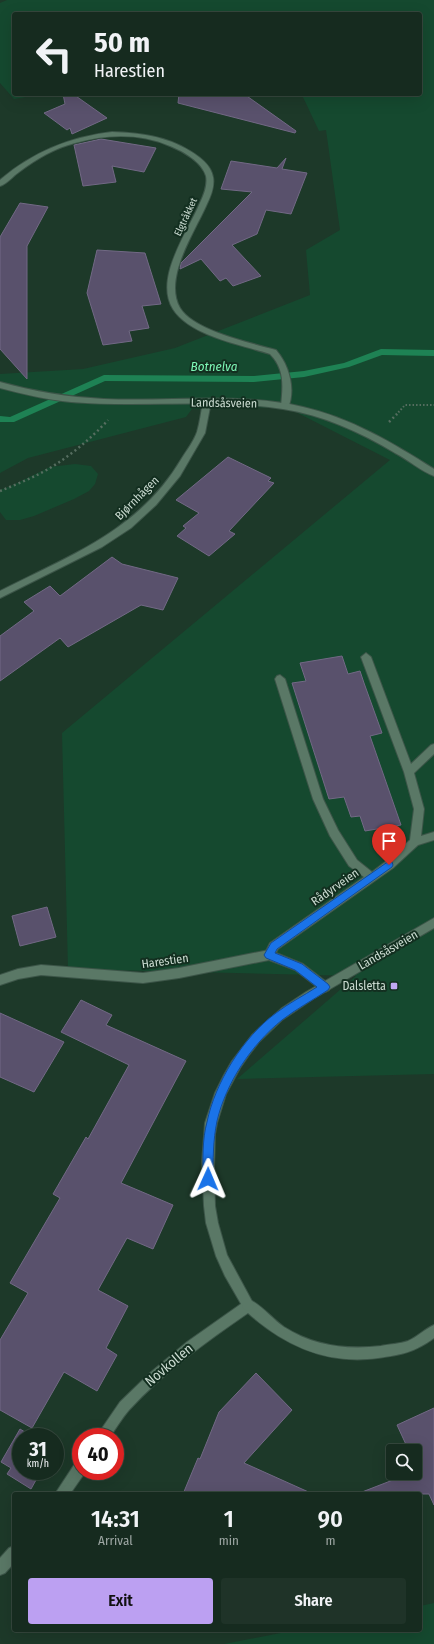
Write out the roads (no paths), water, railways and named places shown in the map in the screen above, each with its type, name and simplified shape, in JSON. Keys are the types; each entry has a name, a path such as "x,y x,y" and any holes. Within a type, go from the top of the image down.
{"street":[{"name":"Elgtråkket","path":"0,184 33,158 65,144 94,136 122,134 144,136 164,141 183,149 199,161 205,167 210,179 207,195 200,214 178,256 170,292 176,309 185,320 199,328 272,352 280,359 285,369 287,381 285,406"},
{"name":"Landsåsveien","path":"0,385 43,397 82,401 119,403 258,403 285,406 323,416 374,436 434,473"},
{"name":"Bjørnhågen","path":"0,595 99,545 133,521 153,502 177,474 201,433 207,402"},
{"path":"366,657 409,772 419,809 415,842 434,836"},
{"path":"280,679 321,806 334,833 353,863 371,877"},
{"path":"409,772 434,748"},
{"name":"Rådyrveien","path":"269,955 274,946 389,865 415,842"},
{"name":"Landsåsveien","path":"434,923 325,987 278,1017 253,1040 232,1071 219,1097 212,1123 208,1154 208,1192 213,1231 225,1266 233,1283 248,1305 263,1320 287,1336 307,1346 338,1354 373,1354 408,1347 434,1331"},
{"path":"269,955 299,967 325,987"},
{"name":"Harestien","path":"0,980 18,974 41,970 143,978 179,973 269,955"},
{"name":"Novkollen","path":"108,1428 124,1406 154,1377 191,1346 248,1305"},
{"path":"63,1492 72,1480"},
{"path":"0,1568 12,1556"}],"waterway":[{"name":"Botnelva","path":"0,419 11,420 104,378 254,379 304,374 346,365 381,352 434,353"}],"place":[{"name":"Dalsletta","path":"394,986"}]}
